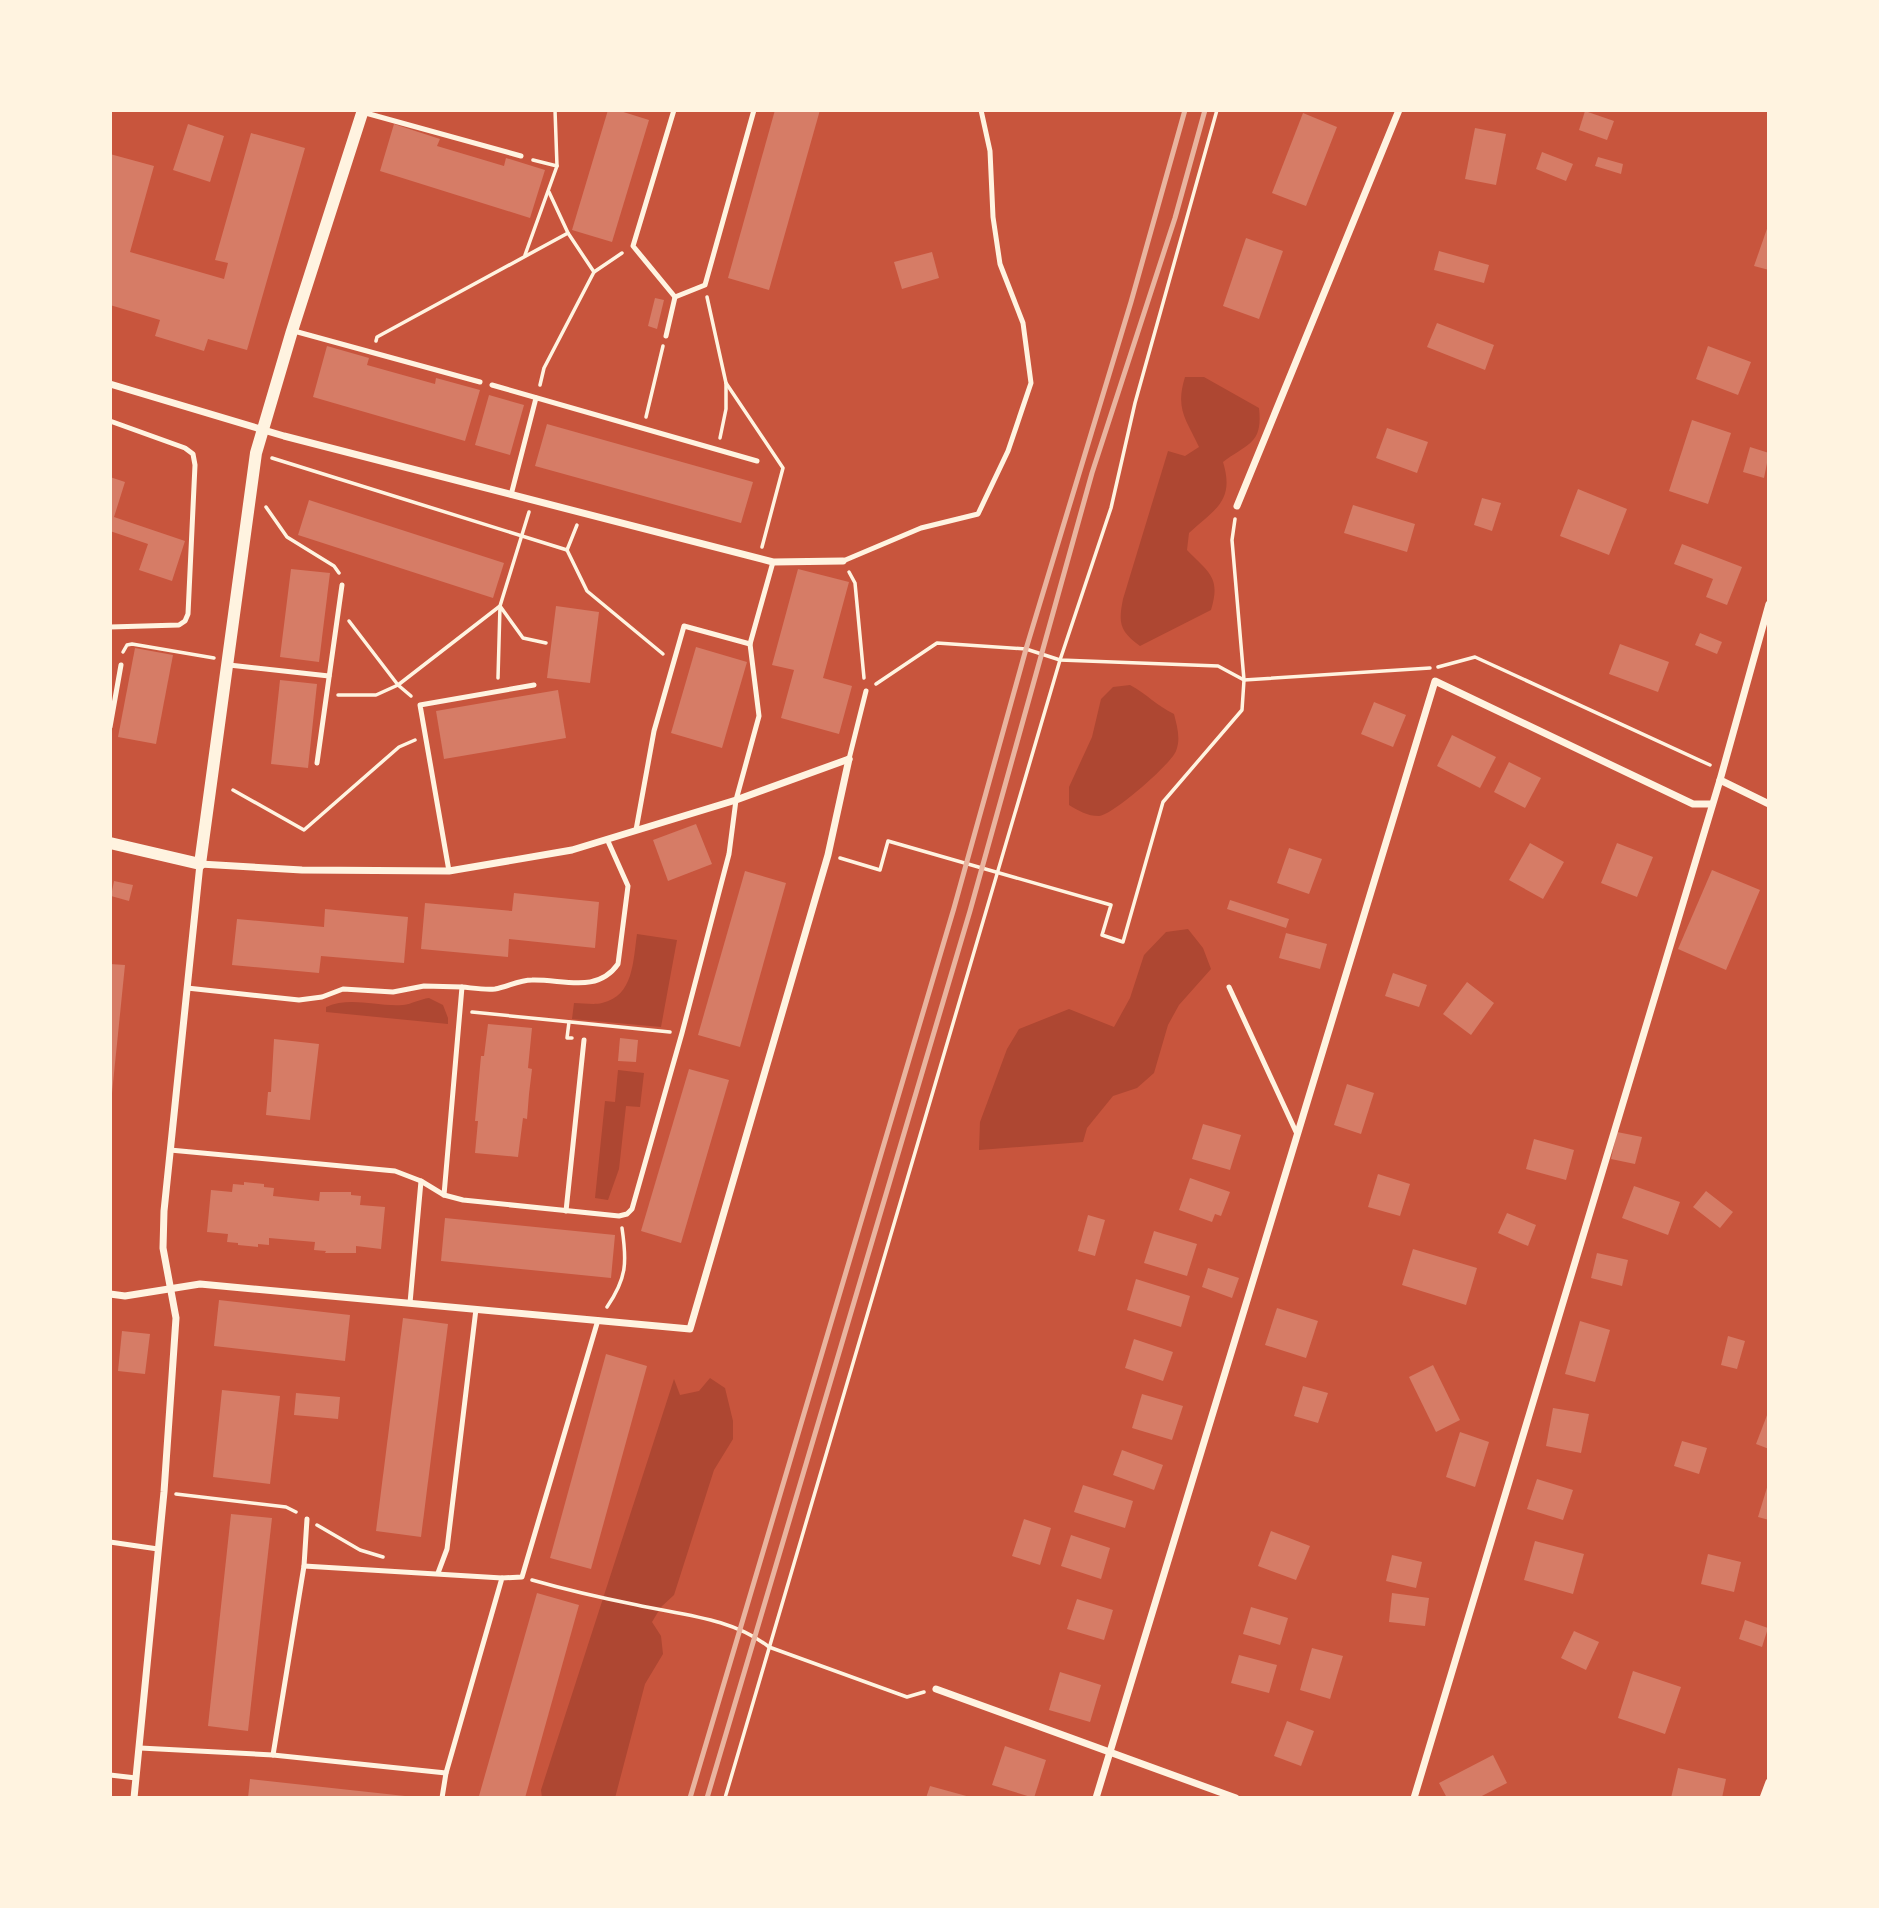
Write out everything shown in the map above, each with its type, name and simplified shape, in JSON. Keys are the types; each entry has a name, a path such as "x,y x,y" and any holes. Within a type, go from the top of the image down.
{"street":[{"path":"1237,506 1399,110"},
{"path":"134,1798 158,1549 176,1318 163,1248 164,1211 200,864 226,662 256,453 362,111"},
{"path":"110,384 262,430 773,562 844,561"},
{"path":"1414,1798 1720,780 1769,604"},
{"path":"1096,1798 1435,681 1693,804 1712,804"},
{"path":"110,843 200,864 302,870 449,872 572,850 736,800 849,759"},
{"path":"110,1294 125,1296 200,1284 690,1329 828,855 849,759"},
{"path":"1720,780 1769,804"},
{"path":"936,1689 1236,1798"},
{"path":"1763,1798 1769,1782"}],"lane":[{"path":"674,110 633,246 675,297"},
{"path":"675,297 705,285 754,110"},
{"path":"844,561 921,528 978,514 1008,451 1031,383 1023,323 1000,264 993,217 990,151 981,110"},
{"path":"362,111 521,156"},
{"path":"666,336 675,297"},
{"path":"292,331 480,382"},
{"path":"492,385 757,461"},
{"path":"511,495 536,398"},
{"path":"110,421 186,448 192,454 195,465 188,614 185,621 179,625 110,627"},
{"path":"170,1150 395,1171 421,1181 444,1195 463,1200 620,1216 627,1214 632,1209 682,1033 729,854 736,800 759,716 750,643 773,562"},
{"path":"317,763 342,585"},
{"path":"636,830 654,731 684,626 750,643"},
{"path":"226,662 329,676"},
{"path":"110,727 121,665"},
{"path":"449,872 420,705 534,685"},
{"path":"849,759 866,691"},
{"path":"187,988 299,1000 322,997 343,989 393,992 424,986 496,989 531,980 584,984 599,980 611,974 618,964 628,886 607,839"},
{"path":"444,1195 462,987"},
{"path":"1229,988 1297,1135"},
{"path":"566,1210 584,1040"},
{"path":"410,1303 421,1181"},
{"path":"438,1573 447,1549 476,1309"},
{"path":"304,1566 522,1577 598,1320"},
{"path":"273,1755 304,1566 307,1519"},
{"path":"110,1542 158,1549"},
{"path":"442,1798 446,1773 502,1578"},
{"path":"140,1748 273,1755 446,1773"},
{"path":"110,1775 136,1778"}],"path":[{"path":"525,257 556,166 555,110"},
{"path":"725,1798 1060,660 1111,508 1135,403 1217,110"},
{"path":"521,156 556,166"},
{"path":"549,192 568,233 594,272"},
{"path":"371,352 377,337 568,233"},
{"path":"536,398 544,368 594,272 633,246"},
{"path":"705,285 726,383 726,409 718,450"},
{"path":"643,429 666,336"},
{"path":"256,453 568,550"},
{"path":"262,501 287,537 334,566 341,575 342,585"},
{"path":"497,691 500,607 533,501"},
{"path":"828,855 880,870 888,841 1111,905 1102,936 1123,942 1163,802 1242,710 1244,680 1232,540 1237,506"},
{"path":"582,513 568,550 587,591 673,663"},
{"path":"844,561 855,583 866,691 937,643 1026,649 1060,660 1218,666 1244,680 1434,667 1475,657 1722,771"},
{"path":"338,607 398,685 420,705"},
{"path":"500,607 523,638 546,643"},
{"path":"326,695 376,695 398,685 500,607"},
{"path":"121,665 123,650 132,644 226,662"},
{"path":"233,790 304,830 399,747 426,736"},
{"path":"460,1011 682,1033"},
{"path":"598,1320 618,1291 626,1259 620,1216"},
{"path":"522,1577 586,1595 726,1623 755,1636 769,1647 907,1697 936,1689"}],"shaded area":[{"path":"1185,377 1204,377 1259,408 1259,429 1252,441 1223,462 1226,475 1224,495 1214,510 1189,533 1187,550 1207,570 1214,583 1211,610 1140,646 1128,636 1122,626 1123,599 1168,451 1185,456 1199,447 1183,413 1181,398"},
{"path":"1130,685 1174,714 1178,737 1176,751 1154,777 1116,807 1099,816 1087,814 1069,805 1069,787 1092,737 1101,699 1113,687"},
{"path":"1188,929 1203,948 1211,969 1179,1005 1168,1025 1154,1073 1137,1088 1113,1096 1087,1128 1083,1142 979,1150 980,1122 1007,1049 1019,1029 1069,1009 1114,1027 1130,998 1144,955 1166,932"},
{"path":"637,934 677,940 661,1027 572,1019 574,1003 602,1003 620,993 630,976"},
{"path":"429,998 443,1005 448,1024 326,1012 326,1007 345,1002 403,1005"},
{"path":"618,1070 644,1073 640,1107 626,1106 619,1169 608,1200 595,1198 605,1101 615,1102"},
{"path":"710,1378 725,1388 733,1421 733,1439 714,1470 674,1595 661,1607 652,1622 661,1636 663,1654 645,1684 615,1798 542,1798 541,1790 674,1379 680,1395 699,1391"}],"building":[{"path":"608,110 617,110 649,120 612,242 572,230"},
{"path":"775,110 820,110 769,290 728,278"},
{"path":"1585,111 1614,121 1607,140 1579,130"},
{"path":"1303,113 1337,127 1306,206 1272,193"},
{"path":"188,124 224,136 210,182 173,170"},
{"path":"394,124 440,139 437,146 504,166 506,158 545,170 530,218 380,171"},
{"path":"1475,128 1506,134 1496,185 1465,179"},
{"path":"251,133 305,148 247,350 208,339 204,351 155,336 160,320 110,305 110,154 154,166 130,252 224,279 228,263 215,260"},
{"path":"1542,152 1573,164 1566,181 1536,169"},
{"path":"1598,157 1623,164 1621,174 1595,166"},
{"path":"1769,223 1769,270 1754,266"},
{"path":"1246,238 1283,251 1259,319 1223,306"},
{"path":"1439,251 1489,265 1484,283 1434,270"},
{"path":"932,252 939,278 902,289 894,262"},
{"path":"655,298 664,300 657,329 648,326"},
{"path":"1437,323 1494,345 1485,370 1427,347"},
{"path":"327,346 369,358 367,365 435,384 436,378 480,390 465,441 313,397"},
{"path":"1708,346 1751,362 1738,395 1696,379"},
{"path":"489,395 524,405 510,455 475,445"},
{"path":"1692,420 1731,433 1708,504 1669,491"},
{"path":"547,424 753,482 741,523 535,466"},
{"path":"1387,428 1428,442 1417,473 1376,458"},
{"path":"1750,447 1769,453 1764,478 1743,472"},
{"path":"110,477 125,482 114,517 185,541 172,581 139,570 148,544 110,531"},
{"path":"1578,489 1627,509 1609,555 1560,536"},
{"path":"1482,498 1501,503 1492,531 1474,525"},
{"path":"309,500 504,563 493,598 298,535"},
{"path":"1353,505 1415,524 1407,552 1344,533"},
{"path":"1682,544 1742,567 1727,605 1706,597 1713,579 1674,564"},
{"path":"291,569 330,573 319,662 280,657"},
{"path":"798,569 849,582 823,678 852,686 839,734 781,718 794,670 772,665"},
{"path":"556,606 599,612 590,683 547,678"},
{"path":"1700,633 1722,642 1717,654 1695,645"},
{"path":"1620,644 1669,662 1658,692 1609,674"},
{"path":"696,647 747,662 722,748 671,733"},
{"path":"135,648 173,655 156,744 118,737"},
{"path":"280,680 317,684 308,768 271,764"},
{"path":"558,690 566,738 444,759 436,711"},
{"path":"1374,702 1406,715 1393,747 1361,734"},
{"path":"1452,735 1496,757 1480,788 1437,766"},
{"path":"1509,762 1541,778 1525,808 1494,792"},
{"path":"696,824 712,864 668,881 653,840"},
{"path":"1530,843 1564,862 1543,899 1509,880"},
{"path":"1617,843 1653,857 1637,897 1601,883"},
{"path":"1289,848 1322,859 1309,894 1277,883"},
{"path":"1712,870 1760,890 1726,970 1678,949"},
{"path":"745,871 786,883 740,1047 698,1035"},
{"path":"114,881 133,885 129,901 111,896"},
{"path":"514,893 599,902 595,948 509,939 508,957 421,949 425,903 512,911"},
{"path":"1230,900 1289,919 1286,928 1227,909"},
{"path":"325,909 408,917 404,963 321,956 319,973 232,965 237,919 324,927"},
{"path":"1286,933 1327,944 1320,969 1279,958"},
{"path":"110,964 125,965 112,1093 110,1093"},
{"path":"1393,973 1427,985 1419,1007 1385,996"},
{"path":"1467,982 1494,1003 1471,1035 1443,1014"},
{"path":"488,1024 532,1028 528,1068 532,1069 527,1119 523,1118 518,1157 475,1153 481,1056 484,1056"},
{"path":"620,1038 638,1040 636,1062 618,1061"},
{"path":"274,1039 319,1044 310,1120 266,1115 268,1092 271,1092"},
{"path":"689,1069 729,1080 681,1243 641,1231"},
{"path":"1347,1084 1374,1093 1361,1134 1334,1125"},
{"path":"1203,1124 1241,1135 1230,1170 1192,1159"},
{"path":"1617,1132 1642,1137 1635,1164 1611,1159"},
{"path":"1534,1139 1574,1150 1566,1180 1526,1169"},
{"path":"1378,1174 1410,1184 1400,1216 1368,1207"},
{"path":"1190,1178 1230,1192 1221,1216 1215,1214 1212,1222 1179,1210"},
{"path":"244,1182 274,1188 273,1196 319,1201 320,1192 351,1192 351,1195 361,1196 360,1205 385,1207 381,1249 356,1246 356,1253 325,1253 326,1251 314,1250 315,1242 269,1238 269,1245 258,1244 258,1247 227,1242 228,1234 207,1232 211,1190 232,1192 233,1184 244,1185"},
{"path":"1634,1186 1680,1202 1668,1235 1622,1218"},
{"path":"1706,1191 1733,1212 1720,1228 1693,1207"},
{"path":"1507,1213 1536,1225 1528,1246 1498,1233"},
{"path":"1088,1215 1105,1220 1095,1256 1078,1251"},
{"path":"445,1218 615,1235 611,1278 441,1261"},
{"path":"1154,1231 1197,1244 1187,1276 1144,1263"},
{"path":"1413,1249 1477,1268 1466,1305 1402,1285"},
{"path":"1597,1253 1628,1260 1622,1286 1591,1278"},
{"path":"1208,1268 1239,1278 1232,1298 1202,1287"},
{"path":"1136,1279 1190,1296 1181,1327 1127,1310"},
{"path":"219,1300 350,1315 345,1361 214,1346"},
{"path":"1277,1308 1318,1321 1306,1358 1265,1345"},
{"path":"403,1318 448,1324 421,1537 376,1531"},
{"path":"1580,1321 1610,1330 1595,1382 1565,1374"},
{"path":"122,1331 150,1334 145,1374 118,1371"},
{"path":"1728,1336 1745,1341 1737,1369 1721,1365"},
{"path":"1134,1339 1173,1352 1163,1381 1125,1368"},
{"path":"606,1354 647,1366 591,1569 550,1558"},
{"path":"1433,1365 1460,1420 1436,1432 1409,1377"},
{"path":"1303,1386 1328,1393 1318,1423 1294,1416"},
{"path":"222,1390 280,1396 270,1484 213,1477"},
{"path":"296,1393 340,1397 338,1419 294,1415"},
{"path":"1142,1394 1183,1406 1172,1440 1132,1428"},
{"path":"1553,1408 1589,1414 1581,1453 1546,1446"},
{"path":"1769,1410 1769,1449 1756,1444"},
{"path":"1460,1432 1489,1442 1475,1487 1446,1477"},
{"path":"1682,1441 1707,1448 1699,1474 1674,1466"},
{"path":"1122,1450 1163,1465 1154,1490 1113,1475"},
{"path":"1537,1479 1573,1490 1563,1520 1527,1509"},
{"path":"1769,1481 1769,1520 1758,1517"},
{"path":"1083,1485 1133,1501 1125,1528 1074,1512"},
{"path":"231,1514 272,1518 248,1731 208,1726"},
{"path":"1024,1519 1051,1528 1040,1565 1012,1556"},
{"path":"1271,1531 1310,1546 1296,1580 1258,1566"},
{"path":"1071,1535 1110,1548 1101,1579 1061,1566"},
{"path":"1535,1541 1584,1554 1573,1594 1524,1580"},
{"path":"1708,1554 1741,1562 1734,1592 1701,1584"},
{"path":"1392,1555 1422,1562 1416,1588 1386,1581"},
{"path":"537,1593 579,1605 525,1798 485,1798 479,1796"},
{"path":"1392,1593 1429,1598 1425,1626 1389,1622"},
{"path":"1077,1599 1113,1610 1104,1640 1067,1629"},
{"path":"1251,1607 1288,1618 1280,1645 1243,1634"},
{"path":"1745,1620 1768,1628 1762,1647 1739,1639"},
{"path":"1574,1631 1599,1642 1586,1670 1561,1658"},
{"path":"1312,1648 1343,1656 1330,1699 1300,1690"},
{"path":"1239,1655 1277,1665 1269,1693 1231,1683"},
{"path":"1633,1671 1681,1687 1665,1734 1618,1718"},
{"path":"1060,1672 1101,1685 1090,1722 1049,1710"},
{"path":"1287,1721 1314,1731 1301,1766 1274,1756"},
{"path":"1005,1746 1046,1760 1034,1798 992,1785"},
{"path":"1493,1755 1507,1783 1478,1798 1447,1798 1439,1783"},
{"path":"1678,1768 1726,1779 1722,1798 1671,1798"},
{"path":"250,1779 405,1796 405,1798 248,1798"},
{"path":"930,1786 970,1797 926,1798"}],"railway":[{"path":"690,1798 954,908 1026,649 1131,302 1185,110"},
{"path":"707,1798 970,911 1092,473 1175,218 1205,110"}]}
